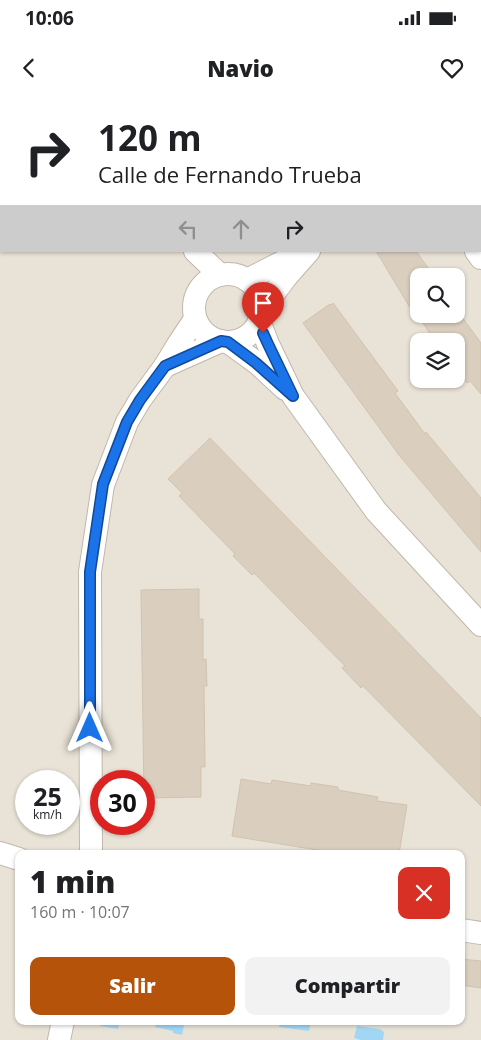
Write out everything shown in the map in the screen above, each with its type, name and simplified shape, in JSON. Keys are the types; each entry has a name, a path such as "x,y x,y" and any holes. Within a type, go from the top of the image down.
{"street":[{"path":"196,252 220,275"},
{"path":"247,280 300,252"},
{"path":"165,366 224,342 238,341 247,336 254,330 260,316 287,276 308,252"},
{"path":"293,396 256,363 224,342 210,337 201,330 195,319 193,308 195,297 201,287 210,279 230,274 247,280 255,288 260,299 260,316 268,344 293,396 376,511 481,625"},
{"path":"91,850 90,572 103,484 127,422 195,319"},
{"path":"0,853 15,858"},
{"path":"465,931 481,933"},
{"path":"59,1040 62,1025"}],"shaded area":[{"path":"0,252 481,252 481,1040 0,1040"}],"water":[{"path":"100,1025 119,1025 118,1029"},
{"path":"156,1025 184,1025 182,1035 155,1027"},
{"path":"279,1025 310,1025 309,1031 279,1027"},
{"path":"357,1026 380,1029 384,1032 383,1040 361,1040 354,1038"}],"building":[{"path":"377,252 417,252 428,268 410,268 410,307"},
{"path":"333,303 398,391 395,393 425,434 426,432 481,498 481,552 399,455 303,323"},
{"path":"465,321 481,343 481,394 470,381 467,383 465,380 465,333 430,333 423,323 465,323"},
{"path":"210,438 481,718 481,806 363,686 361,688 342,668 345,666 254,573 252,575 233,556 235,554 179,496 182,493 168,479"},
{"path":"199,589 199,619 203,619 203,660 206,659 207,686 204,686 205,767 201,767 201,797 155,798 155,770 144,770 141,590"},
{"path":"241,779 271,784 272,780 311,786 311,783 338,787 338,790 378,797 377,801 407,805 400,850 317,850 232,836"},
{"path":"465,959 481,961 481,988 465,986"}],"route":[{"path":"90,728 90,572 103,484 127,422 140,400 165,366 221,341 228,342 256,363 293,396 263,333"}]}
